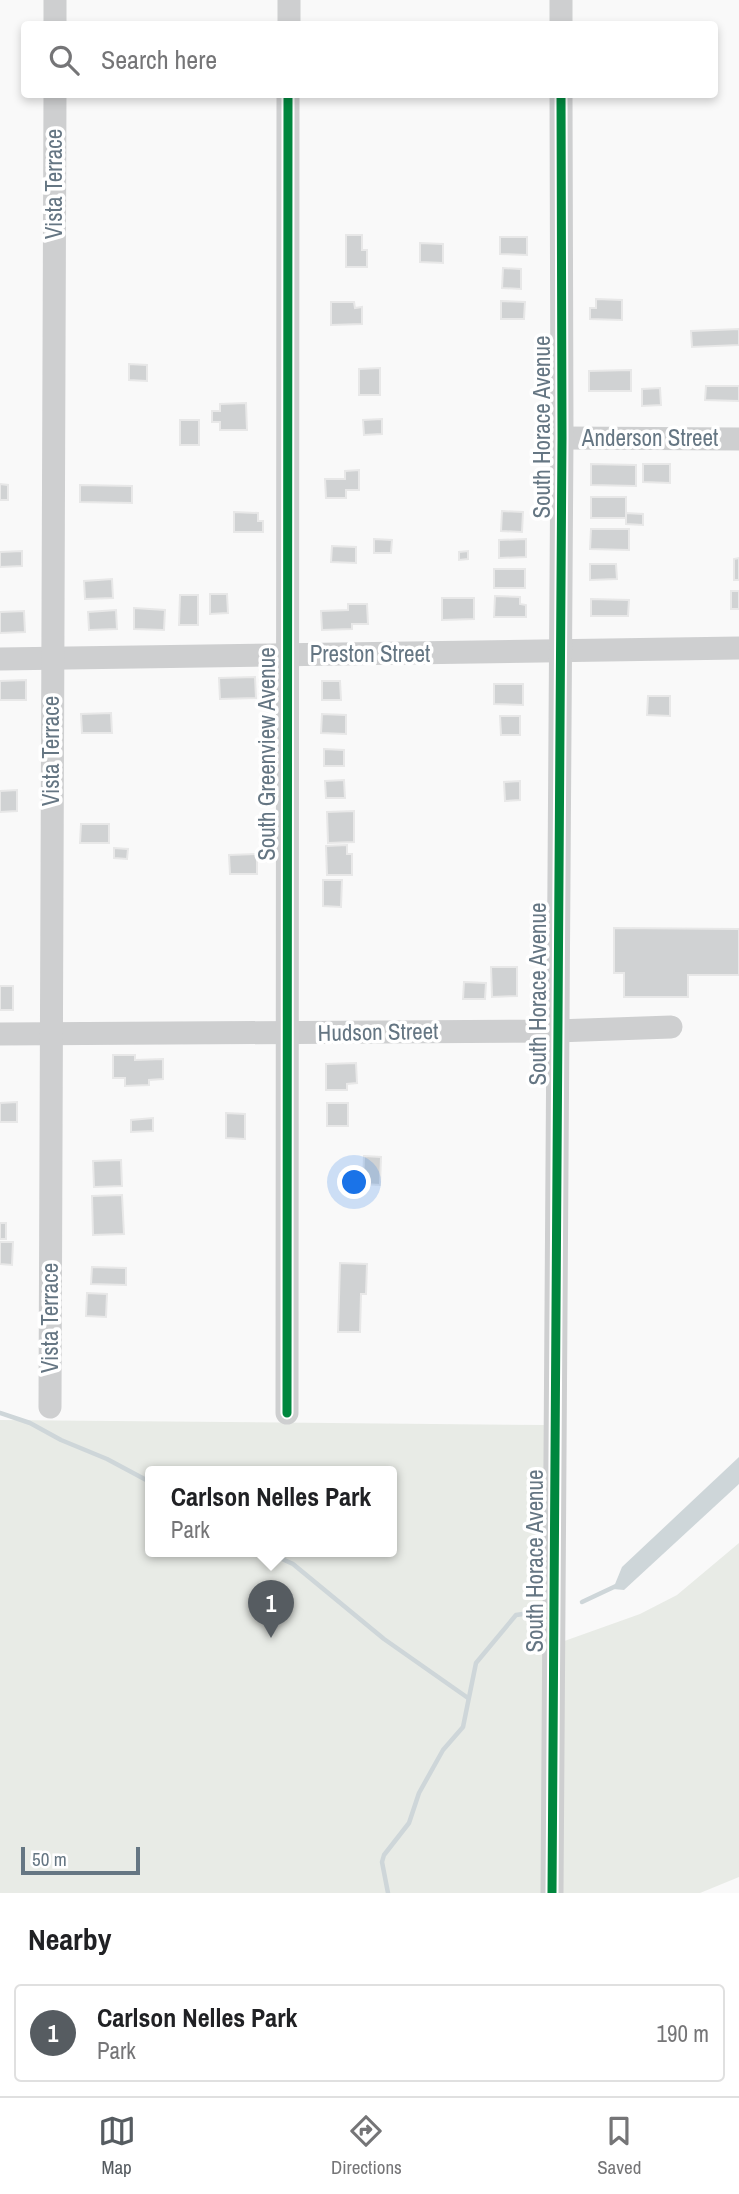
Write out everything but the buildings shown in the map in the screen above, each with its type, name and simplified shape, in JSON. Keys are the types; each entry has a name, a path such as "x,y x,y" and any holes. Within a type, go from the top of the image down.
{"street":[{"path":"55,0 55,21"},
{"path":"289,0 289,21"},
{"path":"561,0 561,21"},
{"name":"Vista Terrace","path":"50,1407 55,98"},
{"name":"South Greenview Avenue","path":"287,1413 288,98"},
{"name":"South Horace Avenue","path":"552,1893 562,438 561,98"},
{"name":"Anderson Street","path":"562,438 739,439"},
{"name":"Preston Street","path":"0,659 739,648"},
{"name":"Hudson Street","path":"0,1034 556,1031 671,1027"}],"shaded area":[{"path":"0,1420 545,1425 542,1649 640,1614 677,1595 739,1543 739,1877 700,1893 0,1893"},
{"path":"739,1457 739,1484 624,1590 613,1589 622,1567"}],"waterway":[{"path":"0,1413 30,1423 145,1479"},
{"path":"278,1557 293,1564 384,1639 468,1698"},
{"path":"582,1602 616,1586"},
{"path":"388,1893 382,1862 384,1855 409,1823 419,1793 443,1750 463,1727 476,1663 516,1615 537,1612"}],"cycle path":[{"path":"287,1413 288,98"},
{"path":"552,1893 562,438 561,98"}],"place":[{"name":"Carlson Nelles Park","path":"271,1638"}]}
